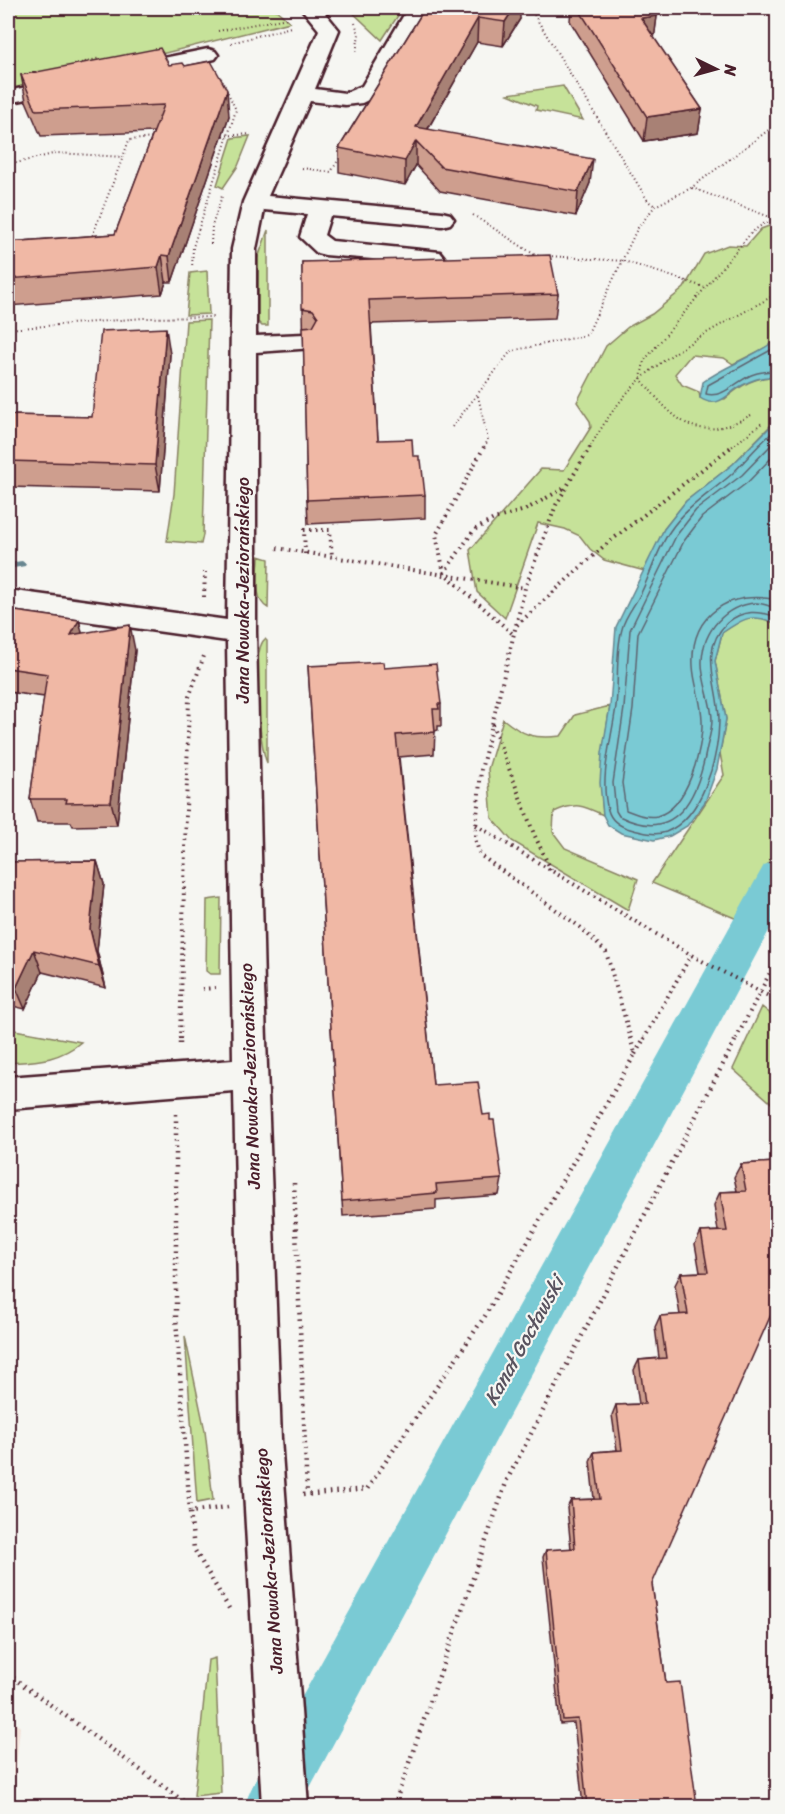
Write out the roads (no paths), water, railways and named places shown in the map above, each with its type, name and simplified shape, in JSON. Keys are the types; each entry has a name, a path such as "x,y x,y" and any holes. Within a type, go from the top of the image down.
{"street":[{"path":"301,94 345,99 359,96 370,90 418,8"},
{"name":"Jana Nowaka-Jeziorańskiego","path":"267,1799 282,1740 261,1439 252,1074 247,986 241,632 244,249 254,202 329,30 303,17"},
{"path":"108,76 208,55"},
{"path":"8,97 85,81"},
{"path":"254,202 442,219"},
{"path":"320,209 312,237 325,248 432,257"},
{"path":"244,344 305,342"},
{"path":"8,600 205,629 241,632"},
{"path":"8,1093 252,1074"}],"water":[{"path":"777,339 777,377 750,382 717,402 700,398 703,382"},
{"path":"777,421 777,623 754,618 748,619 722,633 715,661 726,719 717,769 705,802 687,826 670,836 654,840 621,833 608,825 603,815 600,783 602,753 610,706 616,627 664,529 686,501 733,464"}],"waterway":[{"path":"8,566 22,564"},
{"name":"Kanał Gocławski","path":"271,1806 778,876"}]}
